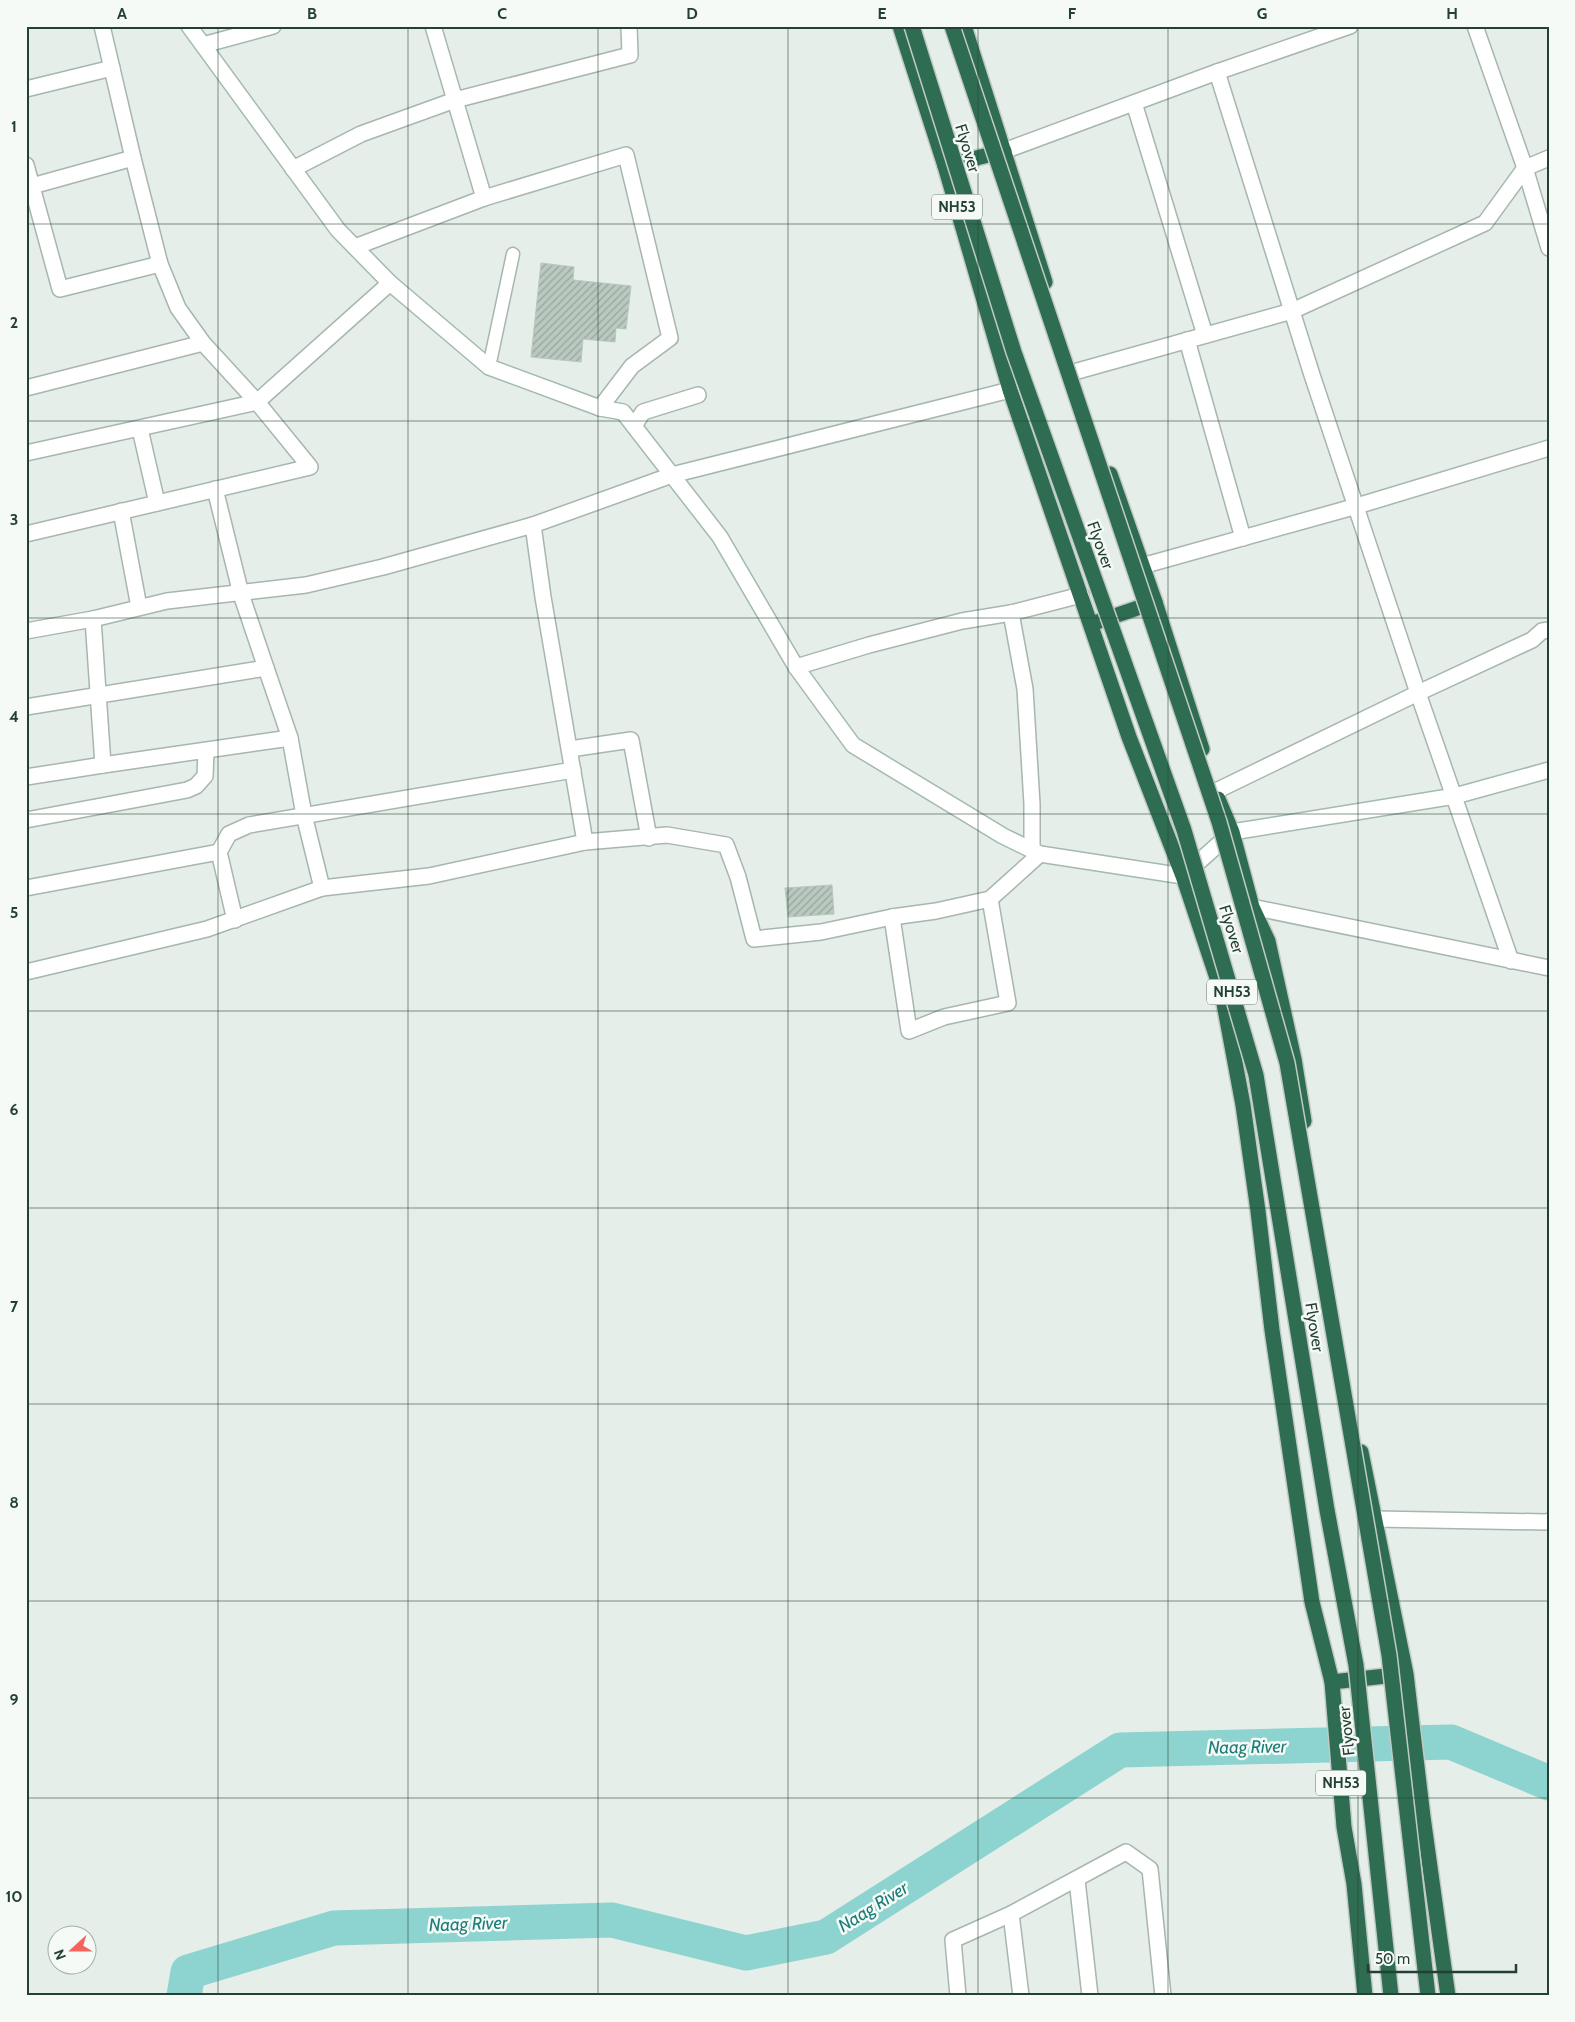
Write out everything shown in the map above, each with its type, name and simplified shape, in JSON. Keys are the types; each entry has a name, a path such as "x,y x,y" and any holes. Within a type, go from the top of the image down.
{"highway":[{"name":"NH53","path":"900,26 945,166 1010,390 1129,736 1183,876 1222,993 1243,1105 1272,1330 1312,1602 1332,1682 1344,1827 1354,1884 1365,1996"},
{"name":"Flyover","path":"912,26 1014,352 1184,830 1256,1074 1327,1510 1356,1665 1390,1996"},
{"name":"Flyover","path":"952,26 1218,822 1287,1063 1389,1655 1428,1996"},
{"name":"NH53","path":"964,26 1074,372 1155,602 1221,810 1232,832 1252,907 1268,941 1294,1059 1349,1400 1406,1674 1423,1817 1448,1996"},
{"path":"945,166 1004,151"},
{"path":"1091,624 1155,602"},
{"path":"1332,1682 1406,1674"}],"street":[{"path":"26,534 310,467 257,402 203,343 178,308 160,264 102,26"},
{"path":"189,26 338,230 390,283 490,367 600,408 623,412 720,536 796,667 852,745 1003,836 1036,852 1183,876 1232,832 1455,796 1549,770"},
{"path":"203,45 272,26"},
{"path":"432,26 484,198"},
{"path":"294,169 361,134 454,100 630,55 629,26"},
{"path":"1475,26 1525,168 1549,248"},
{"path":"1004,151 1342,28"},
{"path":"26,88 112,68"},
{"path":"1217,72 1292,311 1418,693 1511,961"},
{"path":"1134,103 1205,335"},
{"path":"355,247 484,198 626,155 670,338 632,366 600,408"},
{"path":"32,186 133,158"},
{"path":"1074,372 1292,311 1485,223 1525,168 1549,158"},
{"path":"26,165 60,289 160,264"},
{"path":"26,453 257,402 390,283"},
{"path":"1187,340 1243,538"},
{"path":"26,388 203,343"},
{"path":"26,631 93,619 167,601 241,594 316,583 383,567 533,525 672,475 1010,390"},
{"path":"634,426 643,412 698,395"},
{"path":"140,429 157,503"},
{"path":"1142,566 1357,506 1549,448"},
{"path":"215,489 241,594 290,738 304,815 322,888"},
{"path":"121,511 139,607"},
{"path":"533,525 543,597 585,842"},
{"path":"796,667 869,645 962,621 1011,613 1081,595"},
{"path":"26,972 208,929 322,888 429,876 585,842 667,835 726,845 738,877 754,939 820,932 892,917 936,911 990,898 1036,852 1025,689 1011,613"},
{"path":"93,619 103,765"},
{"path":"1216,791 1532,640 1542,631 1549,630"},
{"path":"26,707 266,668"},
{"path":"26,776 290,738"},
{"path":"570,749 631,740 649,838"},
{"path":"26,820 187,790 196,786 206,776 206,751"},
{"path":"235,920 219,852 229,834 249,825 365,807 573,770"},
{"path":"26,888 219,852"},
{"path":"892,917 910,1031 944,1017 1008,1003 990,898"},
{"path":"1252,907 1549,968"},
{"path":"1375,1518 1549,1521"},
{"path":"958,1996 953,1940 1011,1914 1126,1852 1150,1869 1163,1996"},
{"path":"1077,1880 1090,1996"},
{"path":"1011,1914 1021,1996"}],"lane":[{"path":"490,367 513,254"}],"building":[{"path":"541,263 574,267 573,280 631,286 626,329 616,328 615,342 583,339 581,362 531,357"},
{"path":"832,885 834,914 788,917 785,888"}],"waterway":[{"name":"Naag River","path":"184,1996 188,1972 334,1928 612,1920 746,1953 826,1937 1120,1750 1451,1742 1549,1783"}]}
